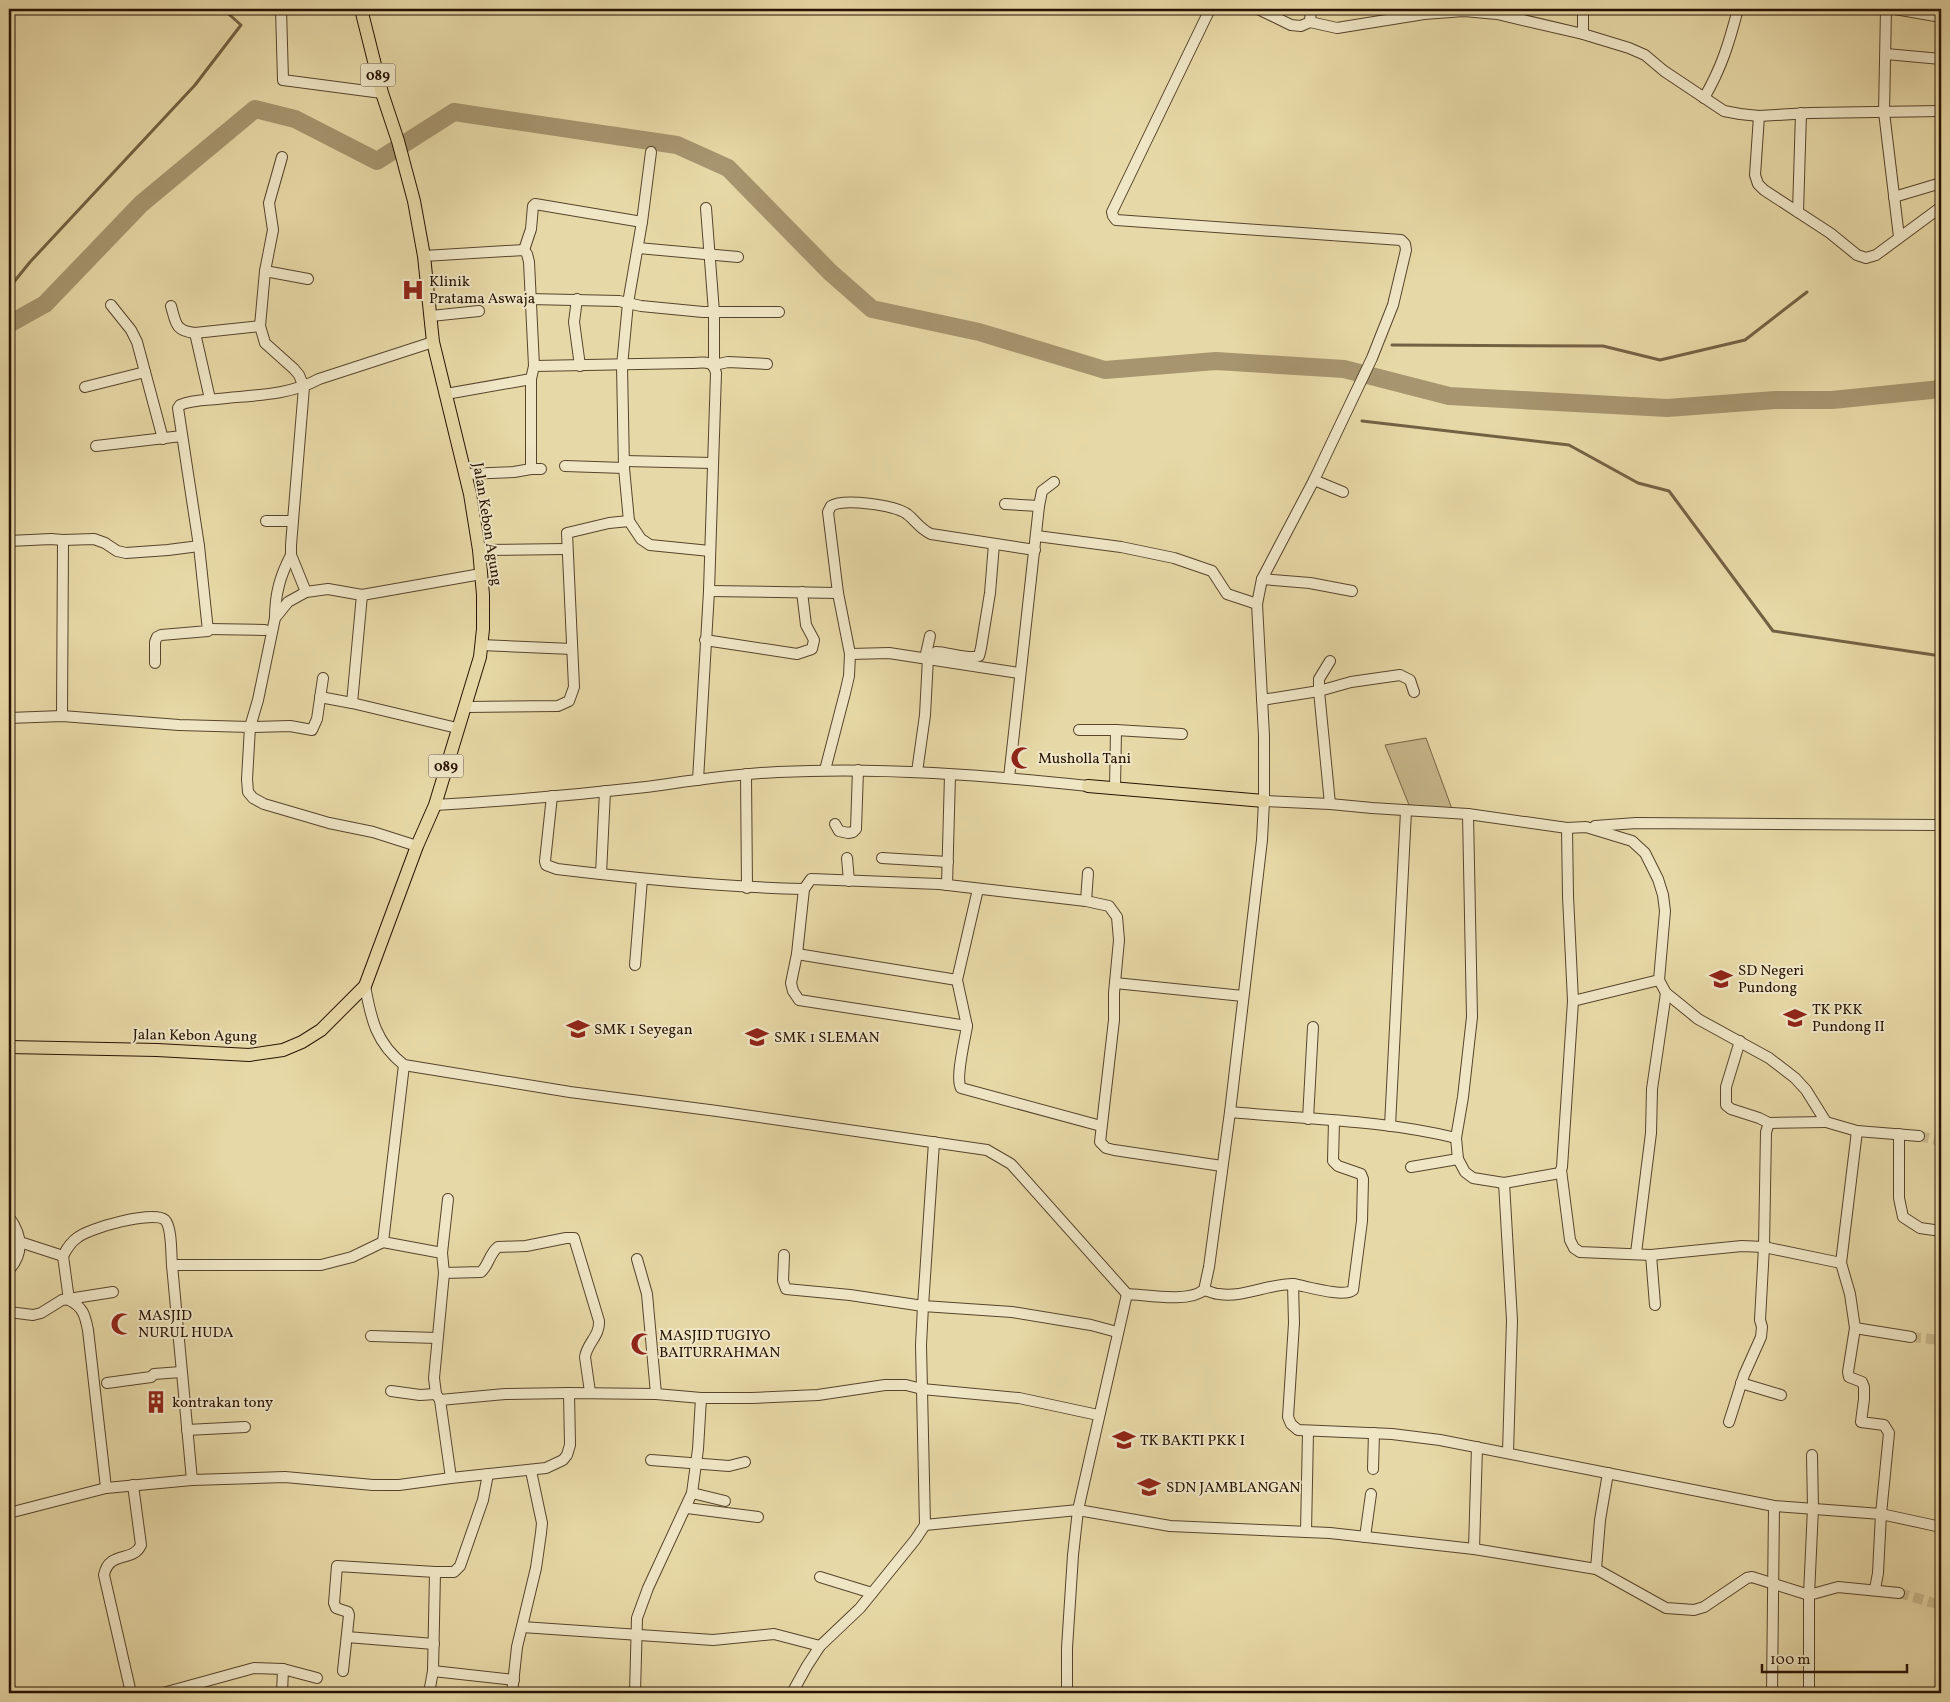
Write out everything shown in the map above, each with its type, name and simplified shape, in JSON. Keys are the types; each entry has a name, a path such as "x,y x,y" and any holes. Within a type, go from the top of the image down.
{"main road":[{"name":"Jalan Kebon Agung","path":"9,1047 157,1050 249,1055 283,1050 302,1042 321,1030 364,986 417,846 435,805 480,657 483,595 479,550 465,474 433,342 424,256 414,201 405,164 382,93 361,9"},
{"path":"1088,786 1264,801"}],"street":[{"path":"281,9 282,80 382,93"},
{"path":"364,986 370,1012 385,1048 404,1065 570,1092 718,1110 986,1150 1011,1164 1127,1294 1180,1298 1198,1295 1204,1290 1230,1112 1262,840 1264,801 1262,700 1257,604 1262,579 1314,480 1372,358 1393,305 1406,250 1402,240 1116,220 1112,212 1210,9"},
{"path":"1258,9 1291,24 1301,26 1310,22 1337,28 1424,11 1480,12 1583,34 1645,55 1664,71 1704,98 1724,110 1740,114 1759,116 1801,113 1941,111"},
{"path":"1310,22 1311,9"},
{"path":"1583,9 1583,34"},
{"path":"1704,98 1717,76 1727,51 1738,9"},
{"path":"1886,9 1884,112 1899,237"},
{"path":"1895,9 1941,17"},
{"path":"1886,54 1941,59"},
{"path":"1798,212 1801,113"},
{"path":"1759,116 1755,175 1758,184 1764,190 1830,232 1857,255 1866,258 1876,255 1941,207"},
{"path":"651,152 642,222 628,303 622,366 624,465 628,521 641,539 650,545 710,551"},
{"path":"282,157 269,203 273,230 265,270 260,326 265,343 294,369 304,387 292,521 291,555 277,585 275,618 258,700 250,727 248,792 253,798 264,804 329,823 373,832 417,846"},
{"path":"1894,197 1941,184"},
{"path":"524,250 531,229 533,206 535,204 642,222"},
{"path":"698,780 709,591 716,373 714,365 714,312 706,208"},
{"path":"638,248 738,257"},
{"path":"424,256 524,250"},
{"path":"465,474 536,469 531,379 534,366 529,299 529,262 524,250"},
{"path":"265,270 308,279"},
{"path":"529,299 577,299 714,312 779,312"},
{"path":"577,299 574,322 580,366"},
{"path":"111,305 131,330 137,342 163,439"},
{"path":"171,306 176,326 185,332 195,333 260,326"},
{"path":"431,316 479,311"},
{"path":"195,333 210,399"},
{"path":"155,663 155,642 157,637 206,633 208,629 199,546 178,407 191,402 261,395 304,387 319,378 433,342"},
{"path":"534,366 622,366 691,363 711,363 714,365 728,362 767,364"},
{"path":"85,387 145,372"},
{"path":"446,394 531,379"},
{"path":"96,446 182,436"},
{"path":"565,466 713,463"},
{"path":"1314,480 1343,492"},
{"path":"1009,778 1039,506 1042,491 1054,482"},
{"path":"825,770 849,676 850,654 838,592 828,512 831,506 835,504 878,505 908,515 918,526 931,534 1034,550"},
{"path":"1006,504 1039,506"},
{"path":"266,521 292,521"},
{"path":"466,707 563,705 569,701 574,687 566,535 569,531 628,521"},
{"path":"1037,536 1121,547 1174,558 1212,572 1227,594 1257,604"},
{"path":"9,541 51,538 62,540 94,539 126,553 199,546"},
{"path":"62,540 62,716"},
{"path":"927,658 936,652 947,652 973,658 978,656 982,648 990,593 994,544"},
{"path":"479,550 566,549"},
{"path":"291,555 306,592"},
{"path":"275,618 288,602 306,592 328,589 362,595 481,574"},
{"path":"1262,579 1310,583 1352,590"},
{"path":"709,591 838,592"},
{"path":"705,640 797,654 807,652 812,648 814,640 806,625 802,592"},
{"path":"352,703 362,595"},
{"path":"208,629 265,630"},
{"path":"917,772 925,715 927,658 930,636"},
{"path":"481,645 572,649"},
{"path":"850,654 890,653 1019,674"},
{"path":"1330,661 1320,679 1318,691 1330,804"},
{"path":"1262,700 1318,691 1351,682 1400,675 1410,680 1414,692"},
{"path":"9,718 62,716 180,724 250,727 290,726 312,730 317,718 323,678"},
{"path":"320,697 457,728"},
{"path":"1079,730 1182,734"},
{"path":"1115,788 1116,730"},
{"path":"435,805 510,801 746,774 825,770 917,772 1009,778 1088,786"},
{"path":"835,824 839,831 848,833 854,832 856,828 858,770"},
{"path":"746,774 748,888"},
{"path":"947,885 950,775"},
{"path":"601,874 605,791"},
{"path":"552,796 545,856 546,865 557,869 642,879 748,888 804,889"},
{"path":"1264,801 1468,814 1567,828 1636,823 1937,825"},
{"path":"1390,1126 1406,811"},
{"path":"1468,814 1472,1017 1463,1097 1456,1138 1458,1159 1465,1172 1473,1178 1504,1183 1556,1174 1561,1170"},
{"path":"1586,827 1632,841 1645,853 1655,872 1663,895 1665,911 1659,980 1666,993 1698,1019 1769,1058 1795,1078 1806,1090 1826,1122"},
{"path":"1567,828 1573,1001 1561,1170 1570,1240 1574,1248 1580,1252 1589,1253 1636,1253 1651,1255 1715,1247 1764,1247 1841,1263"},
{"path":"847,858 849,881"},
{"path":"882,858 948,862"},
{"path":"1086,901 1088,873"},
{"path":"635,965 642,879"},
{"path":"967,1026 800,1000 793,991 791,982 797,954 804,889 811,879 947,885 1086,901 1109,906 1117,917 1119,940 1111,1059 1100,1142 1106,1148 1222,1166"},
{"path":"978,889 957,980 967,1026 958,1084 961,1088 1101,1126"},
{"path":"797,954 957,980"},
{"path":"1573,1001 1659,980"},
{"path":"1115,983 1243,996"},
{"path":"1636,1253 1651,1133 1652,1089 1666,993"},
{"path":"1308,1119 1314,1027"},
{"path":"1740,1041 1726,1087 1726,1105 1731,1109 1759,1118 1769,1124 1826,1122 1857,1131 1919,1136"},
{"path":"383,1242 404,1065"},
{"path":"1230,1112 1390,1126 1432,1132 1456,1138"},
{"path":"1204,1290 1219,1294 1233,1294 1275,1285 1293,1284 1346,1294 1353,1290 1362,1221 1362,1179 1360,1174 1338,1166 1334,1161 1334,1121"},
{"path":"1729,1422 1741,1383 1761,1337 1766,1132 1769,1124"},
{"path":"1857,1131 1841,1263 1850,1294 1855,1328 1848,1372 1849,1377 1862,1382 1864,1387 1861,1422 1884,1425 1889,1433 1875,1590"},
{"path":"1899,1134 1899,1198 1903,1216 1920,1228 1941,1230"},
{"path":"792,1693 820,1646 852,1617 925,1525 922,1306 934,1142"},
{"path":"1411,1167 1458,1159"},
{"path":"1504,1183 1512,1320 1508,1452"},
{"path":"448,1199 442,1253 444,1273 434,1378 451,1478"},
{"path":"69,1300 63,1256 77,1237 112,1223 156,1216 164,1219 169,1227 192,1480"},
{"path":"9,1217 17,1229 20,1242 19,1255 9,1270"},
{"path":"444,1273 481,1272 491,1254 498,1247 526,1246 574,1238 600,1327 586,1351 585,1357 590,1392"},
{"path":"20,1242 63,1256"},
{"path":"172,1265 321,1265 352,1257 383,1242 442,1253"},
{"path":"784,1255 783,1281 786,1289 850,1295 922,1306 1012,1312 1091,1325 1117,1332"},
{"path":"1651,1255 1655,1305"},
{"path":"637,1259 647,1294 656,1394"},
{"path":"1293,1284 1294,1323 1288,1417 1291,1424 1298,1430 1440,1440 1774,1506 1881,1514 1941,1527"},
{"path":"9,1312 33,1315 41,1313 62,1300 113,1292"},
{"path":"1067,1693 1068,1630 1078,1510 1098,1415 1127,1294"},
{"path":"69,1300 79,1305 84,1313 88,1330 106,1488"},
{"path":"1855,1328 1911,1337"},
{"path":"371,1336 437,1338"},
{"path":"107,1380 151,1372 154,1374 181,1372"},
{"path":"1741,1383 1781,1395"},
{"path":"391,1391 438,1397 590,1392 656,1394 701,1398 818,1395 885,1385 906,1385 922,1389 1019,1398 1098,1415"},
{"path":"9,1513 106,1488 192,1480 285,1477 373,1485 399,1485 488,1474 531,1471 556,1465 567,1455 570,1445 569,1393"},
{"path":"635,1693 635,1634 641,1603 687,1508 692,1493 701,1398"},
{"path":"187,1430 245,1427"},
{"path":"1306,1532 1308,1432"},
{"path":"1373,1469 1374,1434"},
{"path":"1474,1548 1477,1447"},
{"path":"1809,1693 1809,1595 1813,1508 1812,1455"},
{"path":"651,1460 730,1466 745,1462"},
{"path":"512,1693 517,1647 536,1568 542,1528 531,1471"},
{"path":"1596,1569 1600,1520 1608,1473"},
{"path":"343,1671 349,1614 336,1608 334,1603 337,1566 454,1572 460,1566 483,1500 488,1474"},
{"path":"131,1693 104,1575 105,1568 109,1563 136,1553 141,1545 133,1485"},
{"path":"692,1493 725,1500"},
{"path":"1365,1536 1371,1494"},
{"path":"1772,1693 1774,1506"},
{"path":"687,1508 758,1518"},
{"path":"925,1525 1078,1510 1170,1526 1365,1536 1474,1548 1596,1569 1666,1608 1694,1610 1704,1608 1749,1578 1809,1595 1838,1587 1899,1593"},
{"path":"429,1693 433,1671 435,1572"},
{"path":"820,1577 872,1593"},
{"path":"522,1627 713,1640 774,1634 820,1646"},
{"path":"347,1637 434,1644"},
{"path":"163,1693 254,1668 283,1669 317,1678"},
{"path":"282,1693 283,1669"},
{"path":"433,1671 514,1680"}],"shaded area":[{"path":"1426,738 1452,809 1409,805 1385,745"}],"waterway":[{"path":"9,288 30,262 195,85 241,25 223,9"},
{"path":"9,324 45,304 141,204 255,109 295,119 377,161 454,112 677,145 728,168 830,272 872,309 979,332 1105,370 1216,361 1344,369 1449,396 1667,408 1775,400 1832,400 1941,389"},
{"path":"1392,345 1603,346 1660,360 1745,340 1807,292"},
{"path":"1362,421 1569,445 1638,483 1669,491 1773,631 1941,656"}],"tunnel":[{"path":"1919,1136 1941,1141"},
{"path":"1911,1337 1941,1340"},
{"path":"1899,1593 1941,1605"}],"place":[{"name":"Klinik Pratama Aswaja","path":"413,290"},
{"name":"Musholla Tani","path":"1022,758"},
{"name":"SD Negeri Pundong","path":"1721,979"},
{"name":"TK PKK Pundong II","path":"1795,1018"},
{"name":"SMK 1 Seyegan","path":"578,1029"},
{"name":"SMK 1 SLEMAN","path":"757,1037"},
{"name":"MASJID NURUL HUDA","path":"122,1324"},
{"name":"MASJID TUGIYO BAITURRAHMAN","path":"642,1344"},
{"name":"kontrakan tony","path":"156,1402"},
{"name":"TK BAKTI PKK I","path":"1124,1440"},
{"name":"SDN JAMBLANGAN","path":"1149,1487"}]}
